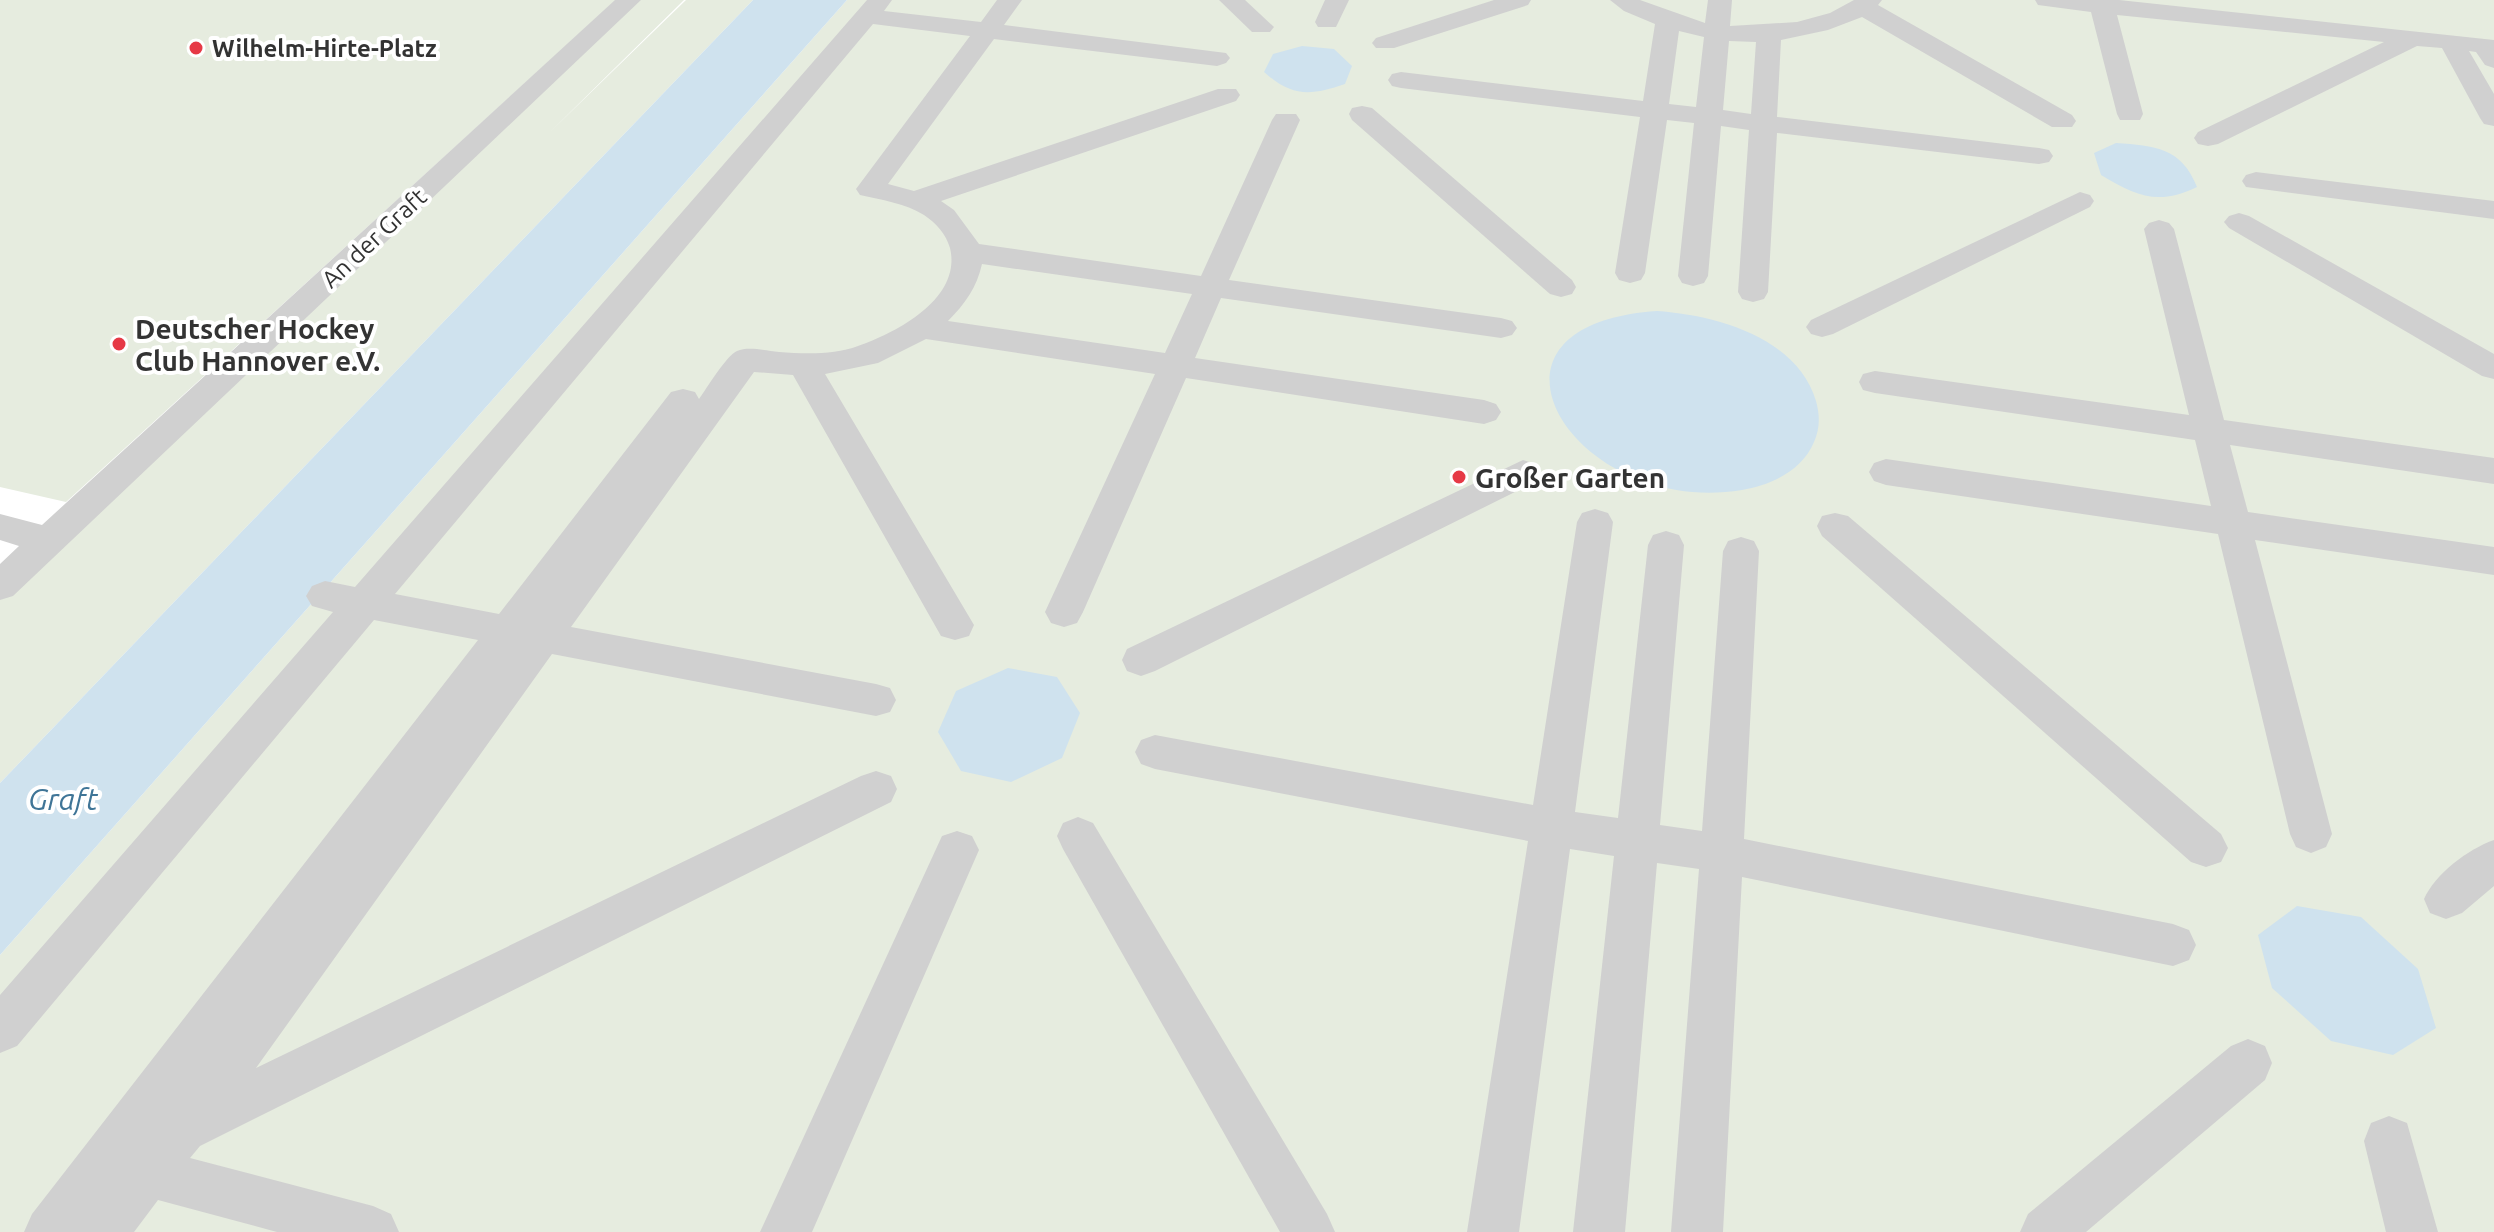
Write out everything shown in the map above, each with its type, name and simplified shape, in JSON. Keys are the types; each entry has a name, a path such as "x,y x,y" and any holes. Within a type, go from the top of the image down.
{"street":[{"name":"An der Graft","path":"0,586 629,0"},
{"path":"102,1232 125,1167 524,633 745,360 804,366 864,356 900,342 923,328 941,313 959,289 966,269 966,252 959,233 943,215 916,200 870,189 976,29 985,0"},
{"path":"846,185 976,29 1010,0"},
{"path":"1231,0 1261,27"},
{"path":"1385,43 1519,0"},
{"path":"1622,0 1668,20 1717,33 1769,33 1822,24 1866,4 2062,121"},
{"path":"1693,276 1720,0"},
{"path":"2047,0 2485,45 2494,60"},
{"path":"2102,6 2130,114"},
{"path":"0,1030 873,8 976,29 1217,58"},
{"path":"1630,273 1668,20"},
{"path":"1753,292 1769,33"},
{"path":"2208,138 2415,37"},
{"path":"2451,41 2494,118"},
{"path":"1401,80 2039,156"},
{"path":"916,200 1227,95"},
{"path":"1362,114 1561,287"},
{"path":"1064,612 1286,120"},
{"path":"2256,181 2494,210"},
{"path":"1822,327 2080,201"},
{"path":"2239,222 2494,368"},
{"path":"2159,229 2311,834"},
{"path":"966,252 1501,328"},
{"path":"923,328 1484,412"},
{"path":"182,1129 717,355"},
{"path":"804,366 955,625"},
{"path":"1875,382 2494,471"},
{"path":"1886,472 2494,561"},
{"path":"1141,660 1523,473"},
{"path":"1493,1232 1595,522"},
{"path":"1835,526 2206,848"},
{"path":"0,527 48,541"},
{"path":"1599,1232 1666,545"},
{"path":"1697,1232 1741,551"},
{"path":"325,596 876,700"},
{"path":"1155,752 1551,827 1723,854 2173,945"},
{"path":"50,1232 125,1167 182,1129 876,789"},
{"path":"1078,836 1309,1232"},
{"path":"786,1232 957,850"},
{"path":"2446,899 2494,859"},
{"path":"2046,1232 2248,1063"},
{"path":"2389,1141 2412,1232"},
{"path":"125,1167 373,1232"}],"shaded area":[{"name":"Deutscher Hockey Club Hannover e.V.","path":"0,0 616,0 66,502 0,487"},
{"path":"636,0 684,0 547,135 686,0 753,0 0,783 0,593"},
{"name":"Großer Garten","path":"847,0 2494,0 2494,1232 0,1232 0,955"}],"water":[{"name":"Graft","path":"753,0 847,0 0,955 0,783"},
{"path":"1302,46 1334,49 1352,66 1345,84 1322,91 1302,92 1284,86 1264,72 1273,54"},
{"path":"2116,143 2155,148 2175,156 2191,174 2197,187 2170,196 2148,196 2101,175 2094,153"},
{"path":"1657,311 1728,324 1773,345 1791,360 1806,379 1819,417 1814,442 1794,469 1774,480 1742,490 1682,491 1630,476 1588,449 1560,416 1550,381 1560,349 1595,324"},
{"path":"1008,668 1057,677 1080,713 1062,758 1011,782 961,771 938,732 956,691"},
{"path":"2297,906 2361,917 2418,969 2436,1028 2393,1055 2331,1041 2272,988 2258,935"}],"place":[{"name":"Wilhelm-Hirte-Platz","path":"196,48"},
{"name":"Deutscher Hockey Club Hannover e.V.","path":"119,344"},
{"name":"Großer Garten","path":"1459,477"}]}
